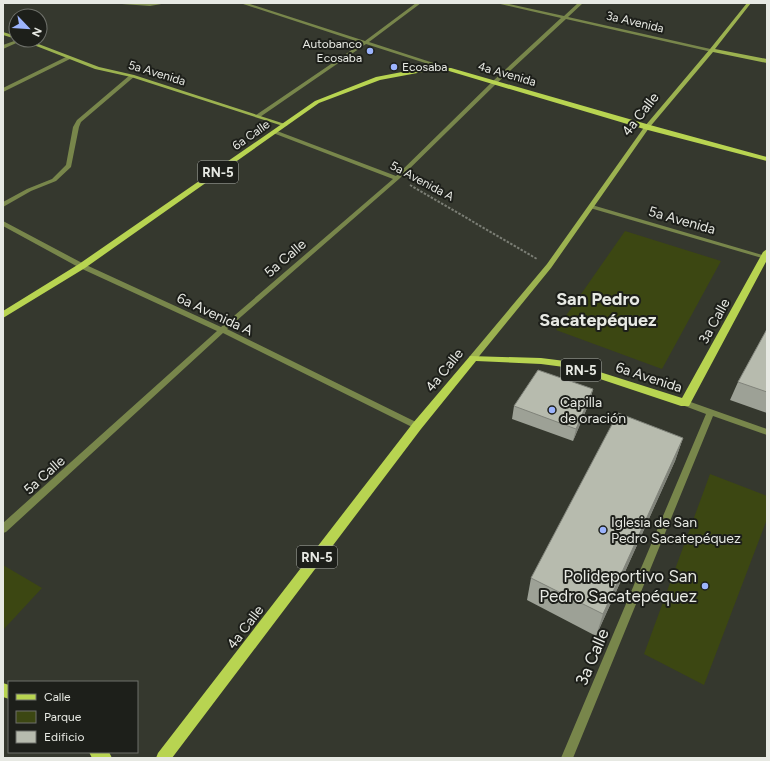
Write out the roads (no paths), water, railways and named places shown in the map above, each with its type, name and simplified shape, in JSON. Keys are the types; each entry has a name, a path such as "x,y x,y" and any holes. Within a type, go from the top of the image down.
{"main road":[{"name":"4a Calle","path":"163,758 417,426 549,266 592,207 647,126 712,50 749,3"},
{"name":"5a Avenida","path":"42,48 97,68 132,76 285,125"},
{"name":"3a Avenida","path":"712,50 767,61"},
{"name":"6a Calle","path":"3,315 82,266 317,102 378,78 428,69 449,69"},
{"name":"4a Avenida","path":"449,69 767,159"},
{"name":"3a Calle","path":"685,403 766,254"},
{"name":"6a Avenida","path":"473,358 541,361 565,364 685,403"}],"street":[{"path":"122,3 150,5 164,3"},
{"name":"4a Avenida","path":"242,3 449,69"},
{"name":"6a Calle","path":"258,116 365,43 419,3"},
{"name":"3a Avenida","path":"498,3 712,50"},
{"name":"5a Calle","path":"3,529 222,330 397,178 495,82 581,3"},
{"path":"3,90 68,58"},
{"path":"3,205 29,190 54,180 69,166 76,127 79,121 132,76"},
{"name":"5a Avenida A","path":"275,132 397,178"},
{"name":"5a Avenida","path":"592,207 766,254"},
{"name":"6a Avenida A","path":"3,223 82,266 222,330 417,426"},
{"name":"6a Avenida","path":"685,403 767,432"},
{"name":"3a Calle","path":"567,758 710,412"}],"place":[{"name":"Autobanco Ecosaba","path":"370,51"},
{"name":"Ecosaba","path":"394,67"},
{"name":"Capilla de oración","path":"552,410"},
{"name":"Iglesia de San Pedro Sacatepéquez","path":"603,530"},
{"name":"Polideportivo San Pedro Sacatepéquez","path":"705,586"}],"district":[{"name":"San Pedro Sacatepéquez","path":"598,309"}]}
